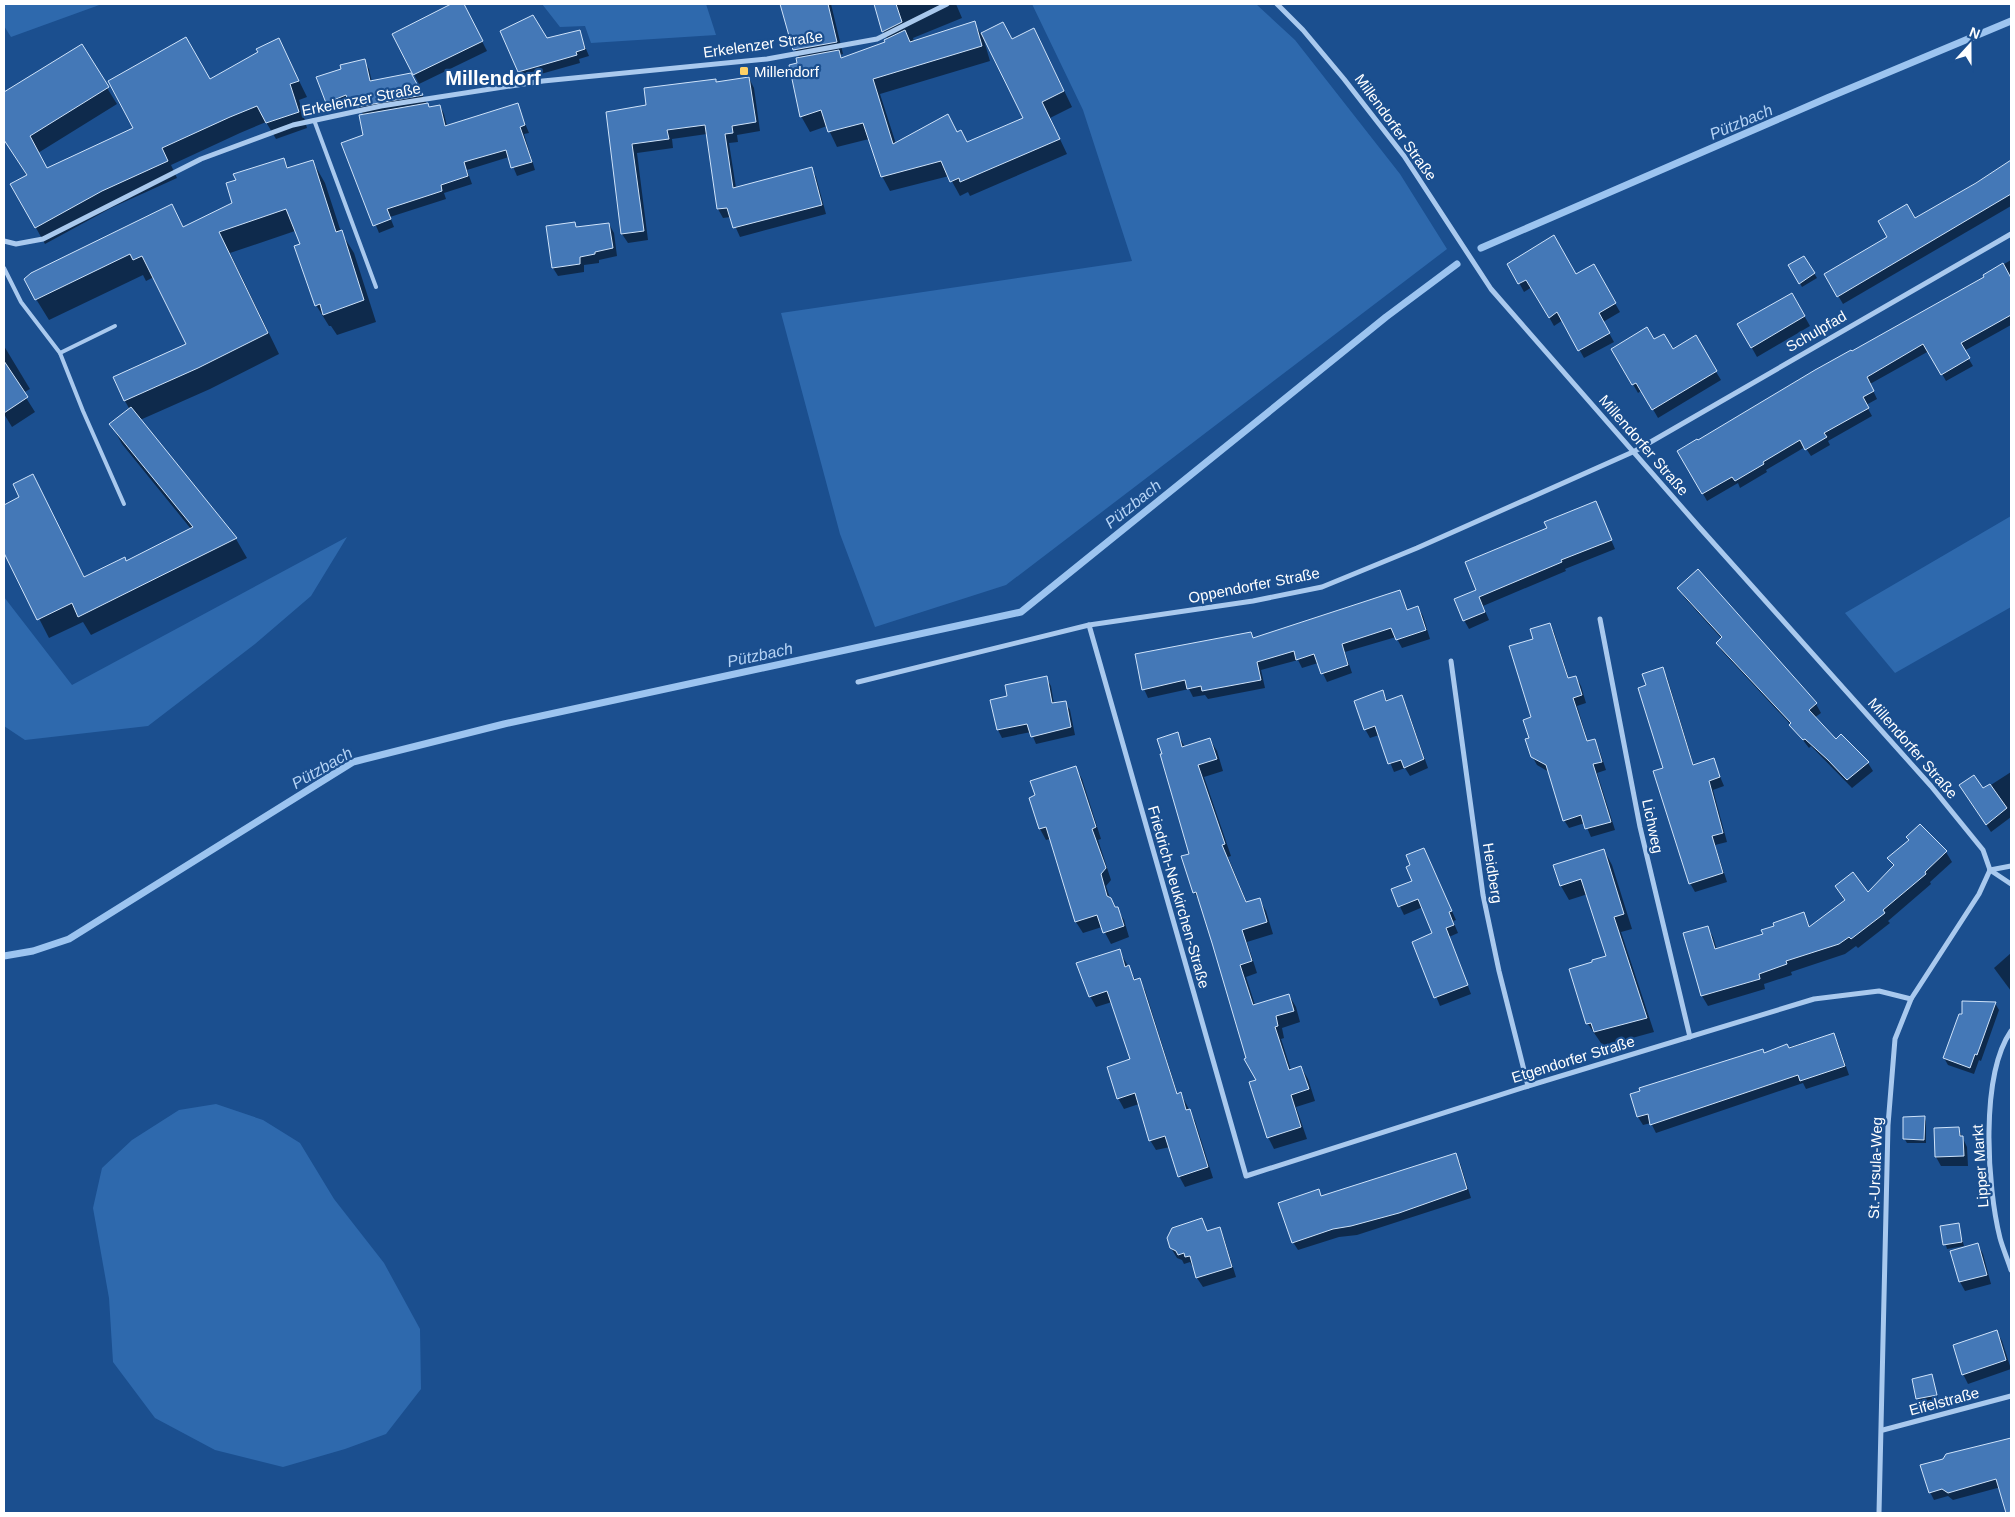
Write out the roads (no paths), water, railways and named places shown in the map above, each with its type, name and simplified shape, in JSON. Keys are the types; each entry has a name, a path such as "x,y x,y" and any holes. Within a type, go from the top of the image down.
{"street":[{"name":"Erkelenzer Straße","path":"4,242 16,244 43,239 201,159 293,125 381,106 544,82 767,59 877,39 947,4"},
{"name":"Millendorfer Straße","path":"1277,4 1303,30 1344,79 1404,156 1491,288 1700,528 1931,786 1983,850 1990,870"},
{"name":"Schulpfad","path":"1634,451 2011,234"},
{"name":"Oppendorfer Straße","path":"858,682 1089,625 1253,602 1322,587 1417,548 1634,451"},
{"name":"Lichweg","path":"1600,619 1640,827 1690,1037"},
{"name":"Friedrich-Neukirchen-Straße","path":"1089,625 1246,1176"},
{"name":"Heidberg","path":"1451,661 1482,895 1499,972 1528,1086"},
{"path":"1990,870 2011,866"},
{"path":"1990,870 2011,884"},
{"name":"St.-Ursula-Weg","path":"1880,1513 1888,1125 1895,1039 1910,1000 1979,894 1990,870"},
{"name":"Etgendorfer Straße","path":"1246,1176 1528,1086 1814,999 1879,991 1910,1000"},
{"name":"Lipper Markt","path":"2011,1031 2004,1041 1992,1085 1988,1133 1993,1190 2000,1237 2011,1270"},
{"name":"Eifelstraße","path":"1883,1430 2011,1396"}],"lane":[{"path":"314,120 376,287"},
{"path":"4,268 21,302 60,353 82,411 124,504"},
{"path":"60,353 115,326"}],"waterway":[{"name":"Pützbach","path":"1481,248 1827,98 2011,21"},
{"name":"Pützbach","path":"4,956 33,951 69,939 353,762 504,724 1021,612 1386,317 1457,264"}],"place":[{"name":"Millendorf","path":"744,71"}],"district":[{"name":"Millendorf","path":"493,78"}]}
